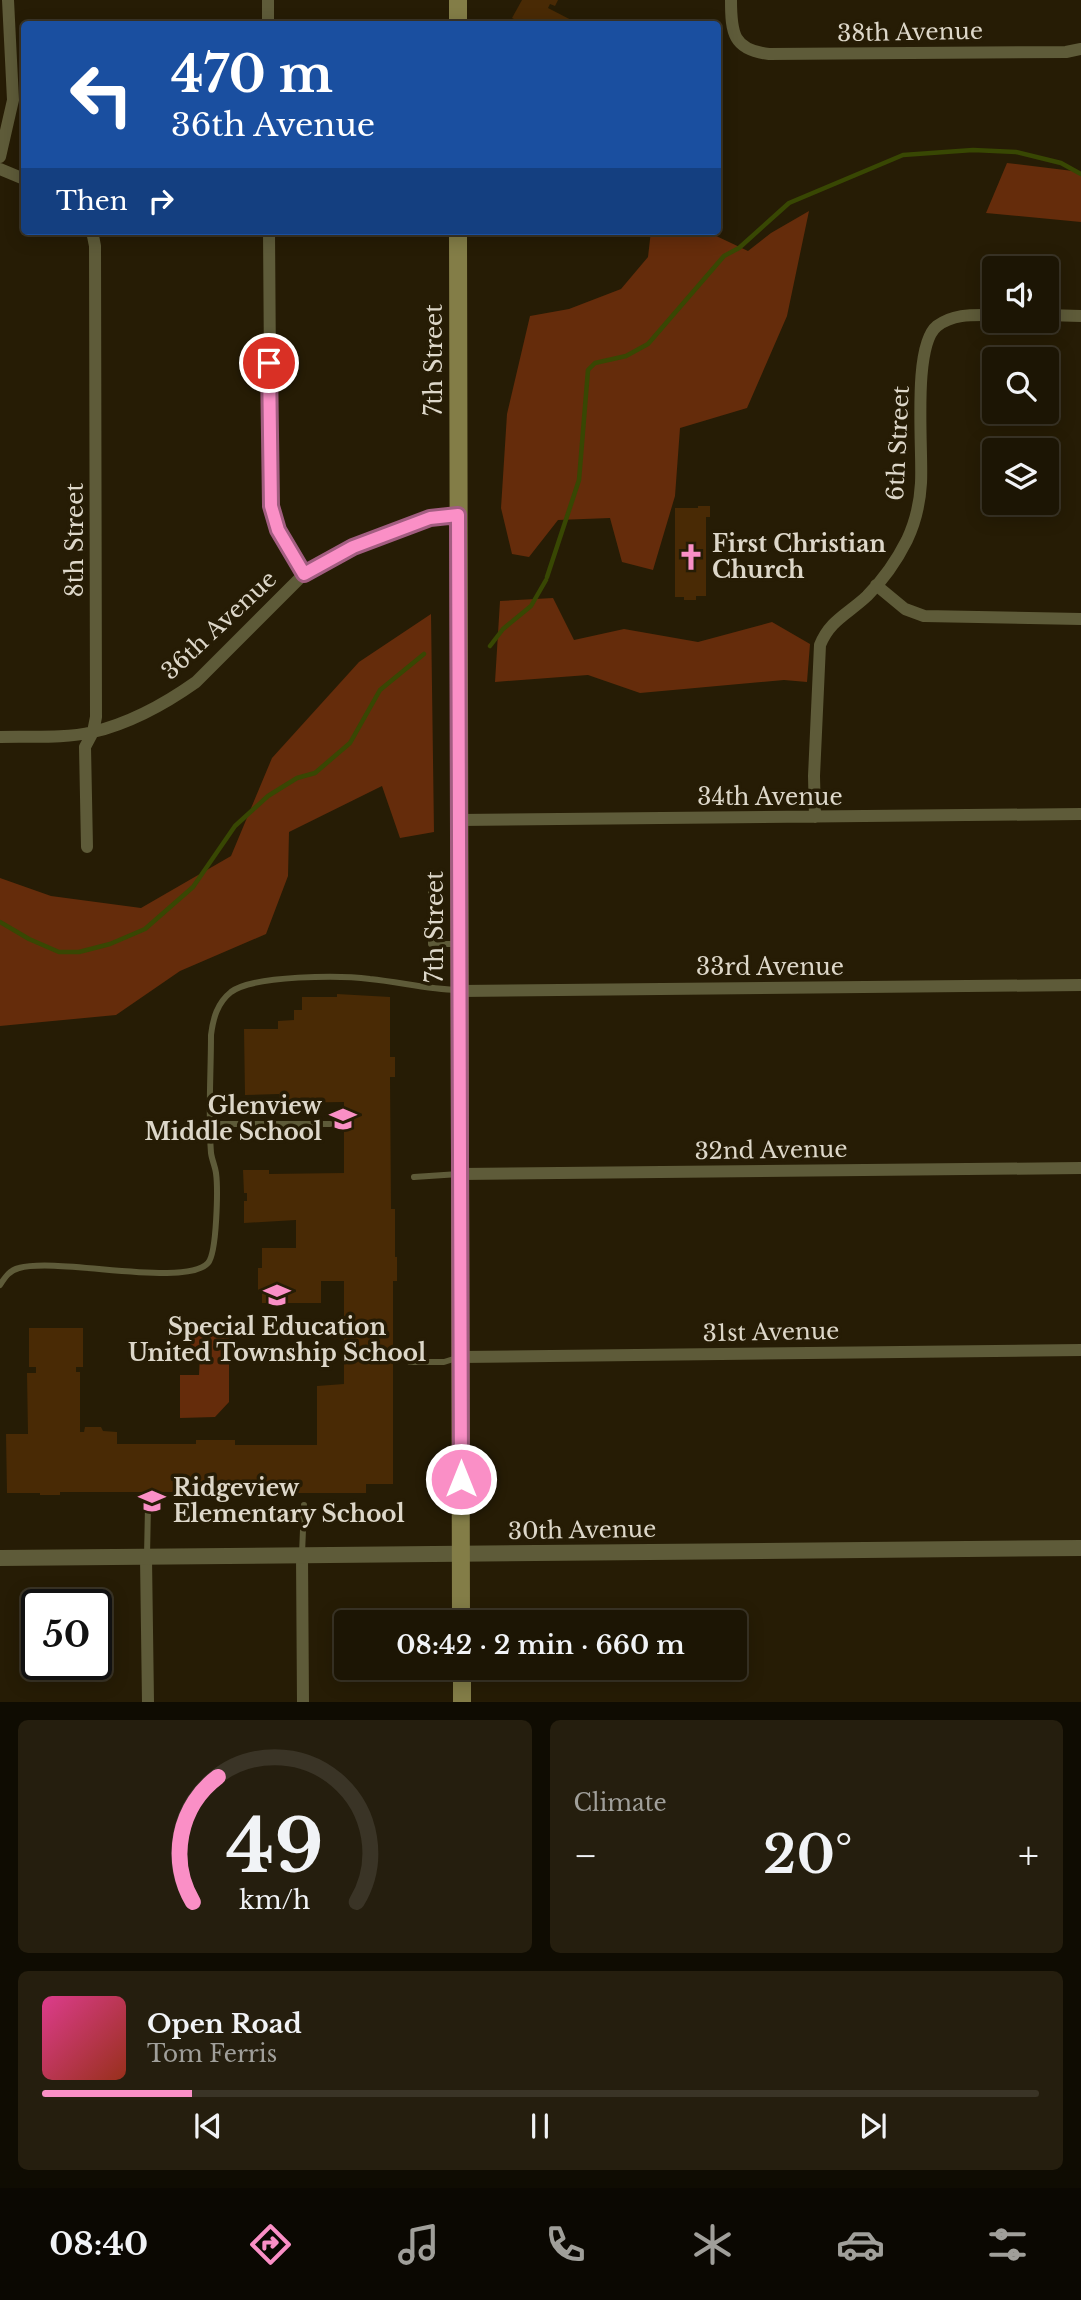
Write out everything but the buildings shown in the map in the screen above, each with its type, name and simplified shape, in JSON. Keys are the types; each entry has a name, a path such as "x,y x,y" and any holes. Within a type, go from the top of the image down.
{"main road":[{"path":"458,0 458,21"},
{"name":"7th Street","path":"458,235 461,1610"},
{"path":"462,1680 462,1702"}],"street":[{"path":"0,157 13,100 8,0"},
{"path":"268,0 268,21"},
{"name":"38th Avenue","path":"731,0 733,30 741,46 756,53 1081,49"},
{"path":"0,169 21,178"},
{"name":"8th Street","path":"87,847 85,747 93,732 96,717 95,246 93,235"},
{"path":"269,235 271,506 278,530 304,574"},
{"path":"1059,315 1081,316"},
{"name":"6th Street","path":"816,817 814,776 820,645 827,629 866,597 888,572 908,539 921,484 922,363 927,340 932,331 946,321 957,317 982,316"},
{"name":"36th Avenue","path":"0,737 93,732 140,716 196,681 304,574 353,547 430,518 458,515"},
{"path":"876,585 905,609 924,616 1081,619"},
{"name":"34th Avenue","path":"459,820 1081,814"},
{"name":"33rd Avenue","path":"460,990 1081,985"},
{"name":"32nd Avenue","path":"461,1174 1081,1168"},
{"name":"31st Avenue","path":"461,1357 1081,1350"},
{"name":"30th Avenue","path":"0,1558 1081,1548"},
{"path":"302,1556 303,1702"},
{"path":"146,1558 148,1702"}],"lane":[{"path":"431,872 430,944 460,944"},
{"path":"0,1282 18,1268 31,1266 98,1267 130,1272 188,1272 208,1263 214,1249 216,1227 216,1174 211,1154 211,1035 219,1005 232,992 265,980 291,978 368,978 423,988 460,990"},
{"path":"211,1124 330,1124"},
{"path":"414,1177 461,1174"},
{"path":"410,1362 444,1362 461,1357"},
{"path":"302,1556 304,1505"},
{"path":"146,1558 148,1506"}],"shaded area":[{"path":"1007,163 1081,172 1081,222 986,213"},
{"path":"809,211 787,316 747,408 680,428 675,496 653,570 622,562 610,518 558,520 529,557 512,554 501,508 507,414 530,316 569,309 621,289 648,257 651,235 714,235 748,251 771,233"},
{"path":"553,598 574,640 624,629 698,642 772,622 810,644 807,682 784,680 640,693 588,675 495,682 500,601"},
{"path":"431,614 434,832 400,838 382,786 289,832 288,876 266,934 180,971 116,1015 0,1026 0,878 51,896 141,908 231,856 272,758 359,662"},
{"path":"229,1331 229,1402 215,1417 180,1418 180,1375 199,1375 200,1355 191,1354 190,1332"}],"waterway":[{"path":"547,577 579,480 588,370 595,363 626,356 648,344 724,256 739,248 789,203 903,155 973,150 1016,152 1061,163 1081,174"},
{"path":"490,646 503,629 531,606 546,580"},
{"path":"0,922 59,952 79,952 110,944 145,929 193,887 235,826 268,796 297,778 315,773 350,743 380,690 424,654"}],"place":[{"name":"First Christian Church","path":"691,557"},
{"name":"Glenview Middle School","path":"343,1119"},
{"name":"Special Education United Township School","path":"277,1295"},
{"name":"Ridgeview Elementary School","path":"152,1501"}],"route":[{"path":"269,363 271,506 278,530 304,574 353,547 430,518 458,515 461,1479"}]}
